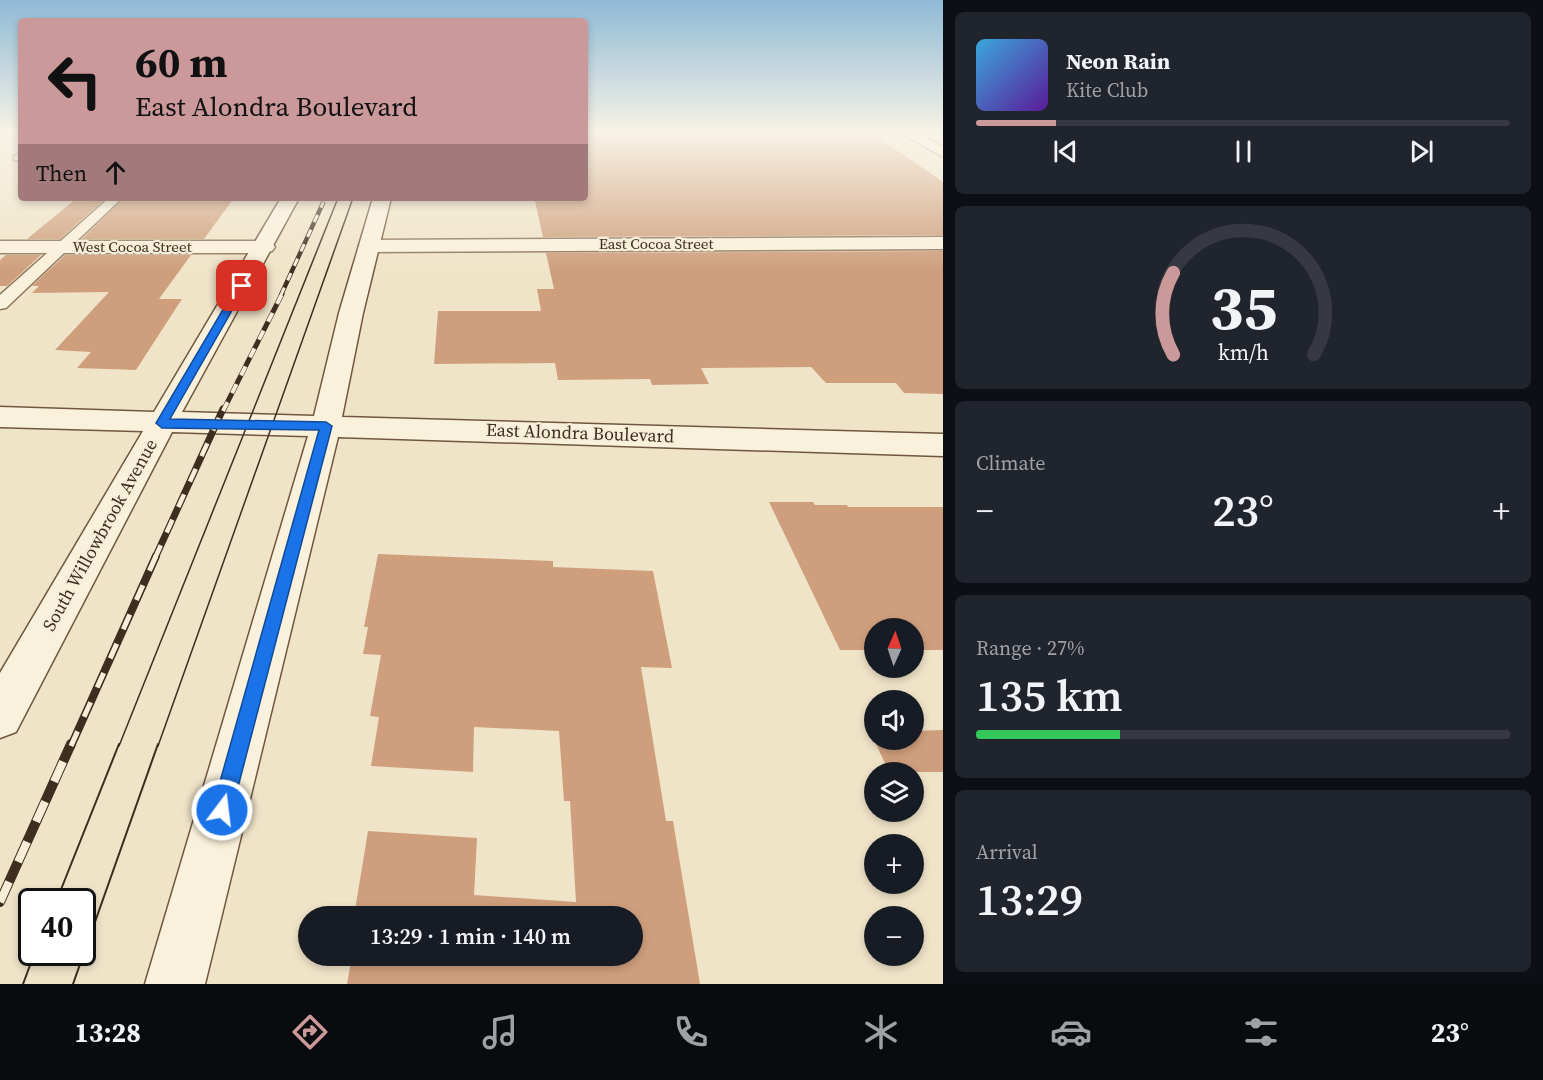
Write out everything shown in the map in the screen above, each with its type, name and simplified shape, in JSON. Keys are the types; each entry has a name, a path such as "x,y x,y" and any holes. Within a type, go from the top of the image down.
{"street":[{"name":"South Willowbrook Avenue","path":"0,716 162,423 265,247 288,201"},
{"path":"175,984 326,426 351,314 381,201"},
{"name":"East Cocoa Street","path":"369,246 943,243"},
{"name":"West Cocoa Street","path":"0,247 265,247"},
{"name":"East Alondra Boulevard","path":"0,417 943,445"}],"lane":[{"path":"0,304 113,201"}],"building":[{"path":"588,179 939,179 943,182 943,235 543,237 535,201 588,201"},
{"path":"73,201 103,201 60,239 27,239"},
{"path":"121,201 232,201 204,239 82,239"},
{"path":"943,251 943,394 904,393 896,383 826,383 811,367 701,368 709,384 652,385 650,379 558,380 555,363 434,364 438,311 541,311 537,289 554,289 546,253"},
{"path":"6,255 41,255 7,286 0,286 0,260"},
{"path":"65,255 191,255 159,299 182,299 136,370 77,368 91,352 55,350 109,292 32,293 39,286 32,286"},
{"path":"769,502 813,502 815,505 847,505 848,507 943,507 943,650 924,650 924,618 864,618 864,650 840,650"},
{"path":"378,554 553,561 553,567 653,571 672,668 641,667 666,821 673,821 700,984 347,984 350,966 643,966 643,906 356,906 368,831 477,838 474,895 576,902 570,801 564,801 559,731 474,727 473,772 371,766 379,717 370,716 381,655 363,654 368,627 364,627"},
{"path":"943,730 943,772 924,772 924,762 884,762 879,750 924,750 924,731"}],"tram line":[{"path":"119,746 337,201"},
{"path":"158,746 352,201"},
{"path":"62,888 119,744"},
{"path":"73,984 158,744"},
{"path":"23,984 30,966"}],"railway":[{"path":"322,205 324,201"},
{"path":"281,295 323,203"},
{"path":"223,411 282,294"},
{"path":"155,558 223,409"},
{"path":"71,746 156,556"},
{"path":"0,902 71,744"}],"route":[{"path":"222,810 326,426 162,423 242,286"}]}
